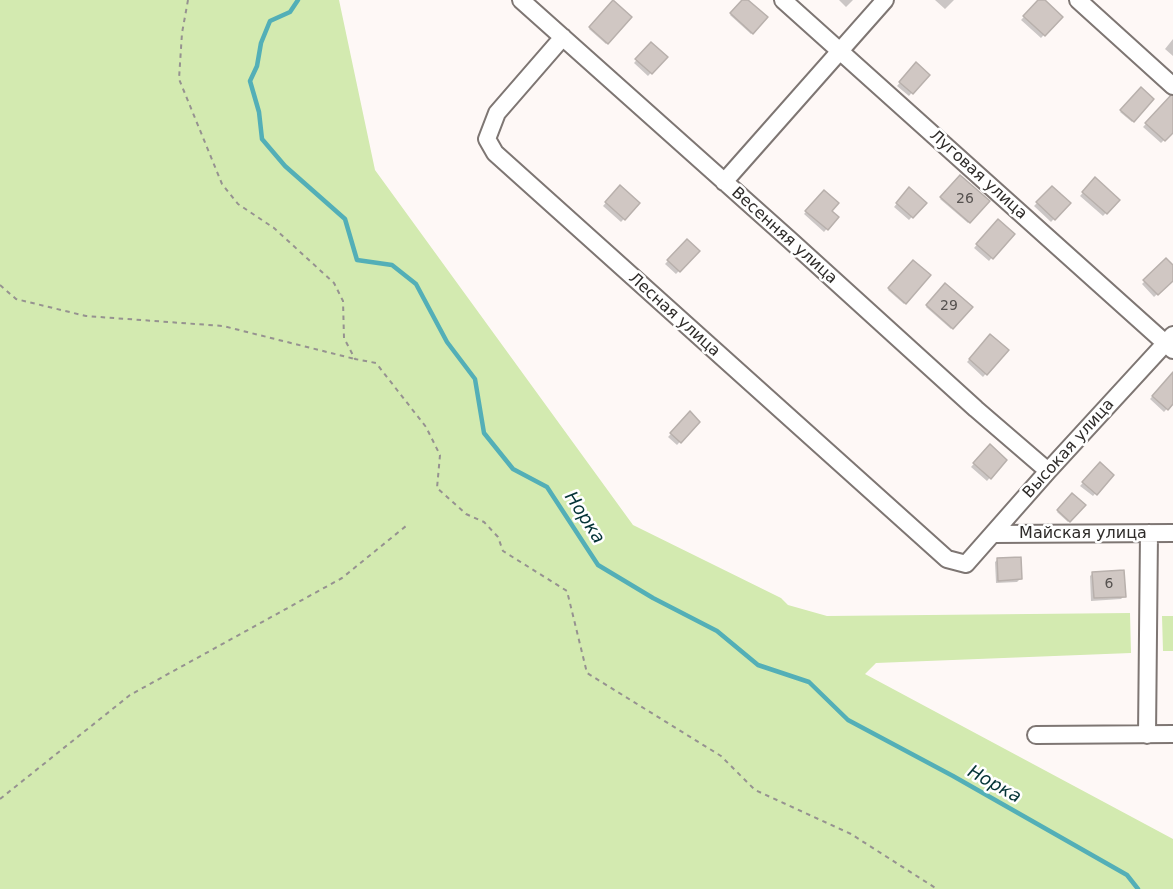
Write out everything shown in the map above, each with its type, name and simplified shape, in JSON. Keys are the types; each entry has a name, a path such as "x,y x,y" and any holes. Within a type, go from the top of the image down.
{"street":[{"name":"Весенняя улица","path":"521,0 1048,471"},
{"name":"Луговая улица","path":"783,0 1170,343"},
{"path":"724,182 885,0"},
{"path":"1078,0 1173,86"},
{"name":"Лесная улица","path":"563,37 497,113 487,139 495,153 947,559 966,564"},
{"name":"Высокая улица","path":"966,564 1048,471 1170,343"},
{"path":"1147,735 1149,533"},
{"name":"Майская улица","path":"993,534 1173,533"},
{"path":"1036,735 1173,734"}],"path":[{"path":"188,0 182,33 179,79 222,184 238,204 274,228 334,283 343,301 344,338 355,359"},
{"path":"0,285 16,299 86,316 223,326 376,363 426,427 440,455 438,488 466,514 484,522 498,537 502,551 567,591 587,673 722,756 755,790 851,834 937,889"},
{"path":"0,799 130,695 342,578 406,526"}],"green space":[{"path":"0,0 339,0 375,170 633,525 781,598 788,605 827,616 1130,613 1131,653 876,663 865,674 1173,839 1173,889 0,889"},
{"path":"1162,616 1173,616 1173,651 1163,651"}],"building":[{"path":"613,0 632,17 608,44 589,27"},
{"path":"742,0 748,0 768,17 753,34 730,13"},
{"path":"1038,0 1045,0 1063,17 1045,36 1023,16"},
{"path":"651,42 668,57 652,74 635,59"},
{"path":"916,62 930,75 913,94 899,82"},
{"path":"1141,87 1154,99 1134,122 1120,110"},
{"path":"1173,93 1173,133 1165,141 1145,123"},
{"path":"960,175 990,201 970,223 940,197"},
{"path":"1095,177 1120,200 1107,214 1082,192"},
{"path":"620,185 640,203 625,220 605,202"},
{"path":"1052,186 1071,203 1055,220 1036,202"},
{"path":"909,187 927,203 913,218 896,203"},
{"path":"824,190 839,203 832,211 839,217 828,230 805,211"},
{"path":"998,219 1015,234 993,259 976,244"},
{"path":"687,239 700,251 680,272 667,260"},
{"path":"1166,258 1173,265 1173,281 1158,295 1143,280"},
{"path":"913,260 931,275 906,304 888,288"},
{"path":"945,283 973,307 953,329 926,305"},
{"path":"990,334 1009,350 987,375 969,359"},
{"path":"1173,372 1173,404 1168,410 1152,396"},
{"path":"690,411 700,422 681,443 670,433"},
{"path":"990,444 1007,460 991,479 973,463"},
{"path":"1100,462 1114,475 1097,495 1082,482"},
{"path":"1072,493 1086,505 1070,522 1057,510"},
{"path":"1021,557 1022,579 998,581 997,558"},
{"path":"1124,570 1126,597 1094,598 1092,572"}],"waterway":[{"name":"Норка","path":"298,0 290,12 270,21 261,43 257,66 250,81 259,112 262,139 285,166 345,219 357,260 392,265 416,284 447,342 475,379 484,433 513,469 547,487 598,565 653,598 717,631 758,665 809,682 848,720 953,776 1127,875 1138,889"}]}
